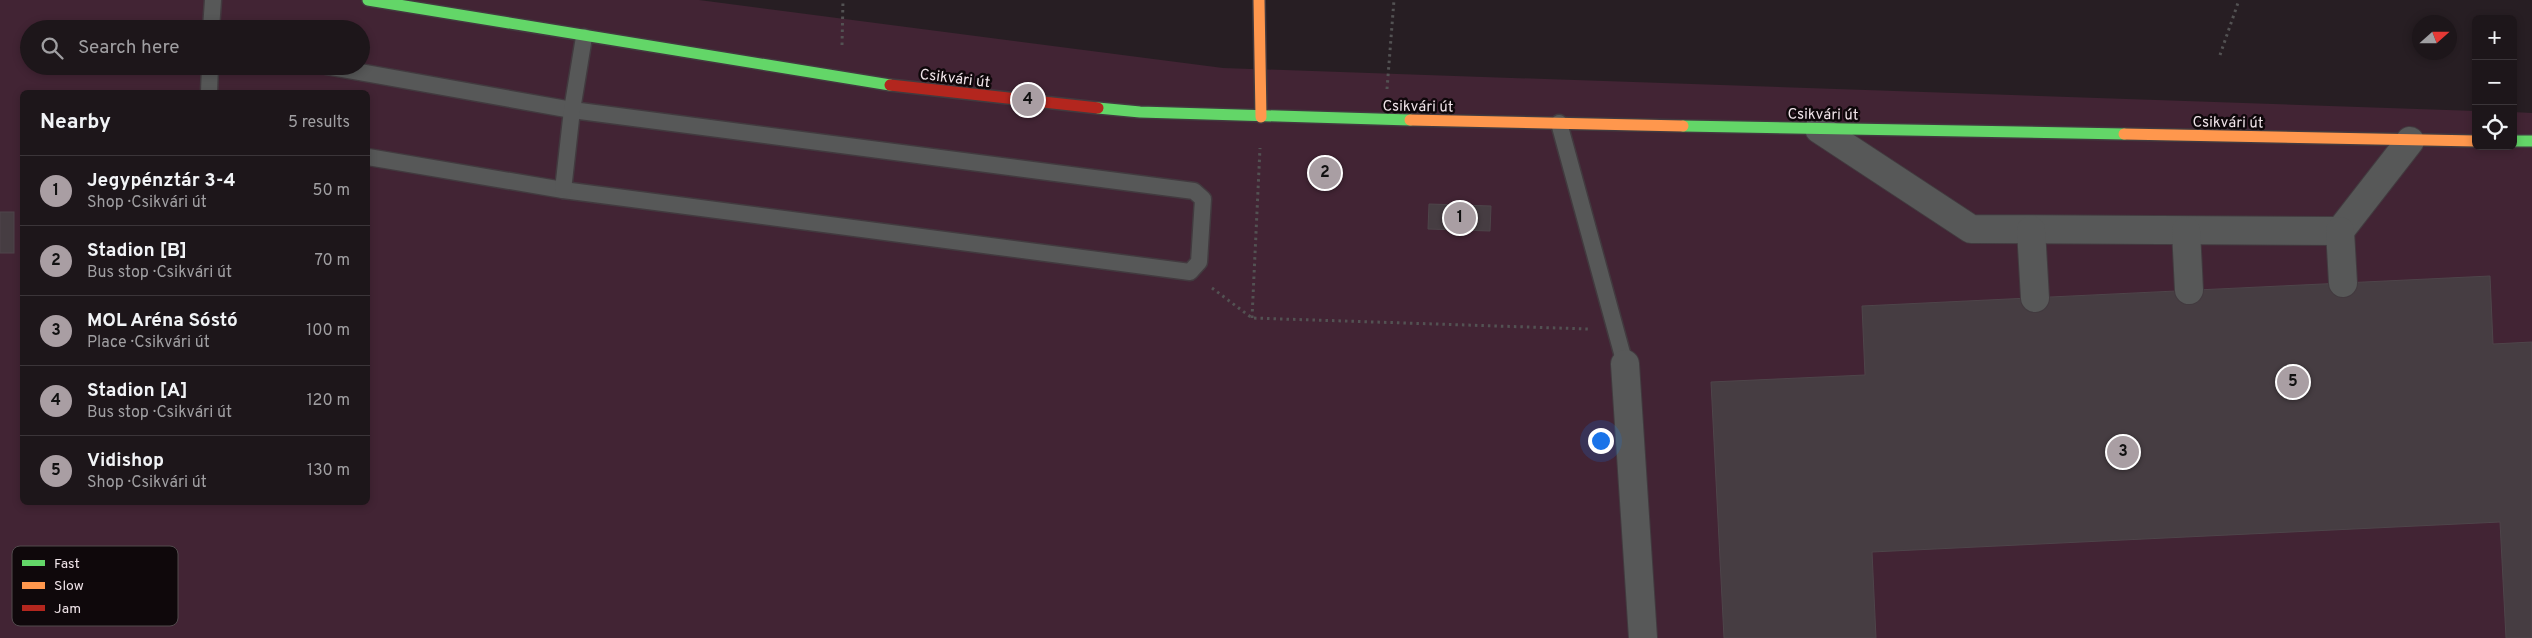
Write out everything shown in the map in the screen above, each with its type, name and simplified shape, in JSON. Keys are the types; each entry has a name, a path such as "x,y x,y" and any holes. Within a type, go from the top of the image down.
{"street":[{"name":"Csikvári út","path":"368,0 841,78 947,93 1140,112 1386,120 2472,141"},
{"path":"1259,0 1261,117"},
{"path":"1819,129 1971,229 2340,231"},
{"path":"2342,283 2340,231 2410,141"},
{"path":"2517,141 2532,141"},
{"path":"2031,230 2035,298"},
{"path":"2186,231 2189,290"},
{"path":"1625,364 1643,638"}],"lane":[{"path":"212,20 213,0"},
{"path":"563,190 572,110 584,37"},
{"path":"370,74 572,110 1194,191 1203,199 1199,262 1190,272 563,190 370,157"},
{"path":"209,90 210,75"},
{"path":"1559,123 1625,364"}],"path":[{"path":"841,78 843,0"},
{"path":"1386,120 1394,0"},
{"path":"2220,55 2239,0"},
{"path":"1252,318 1261,117"},
{"path":"1190,272 1252,318 1616,330"}],"shaded area":[{"path":"0,0 699,0 1223,68 2472,111 2472,150 2517,150 2517,112 2532,113 2532,638 0,638"}],"building":[{"path":"1429,204 1491,206 1490,231 1428,229"},
{"path":"0,212 14,212 14,253 0,253"},
{"path":"2490,276 2493,344 2532,342 2532,638 2506,638 2500,522 1872,552 1876,638 1724,638 1711,382 1865,375 1862,306"}],"traffic: fast":[{"path":"368,0 890,85"},
{"path":"1098,108 1140,112 1410,120"},
{"path":"1683,126 2124,134"},
{"path":"2517,141 2532,141"}],"traffic: slow":[{"path":"1259,0 1261,117"},
{"path":"1410,120 1683,126"},
{"path":"2124,134 2472,141"}],"traffic: jam":[{"path":"890,85 1098,108"}],"place":[{"name":"Stadion [A]","path":"1028,100"},
{"name":"Stadion [B]","path":"1325,173"},
{"name":"Jegypénztár 3-4","path":"1460,218"},
{"name":"Vidishop","path":"2293,382"},
{"name":"MOL Aréna Sóstó","path":"2123,452"}]}
